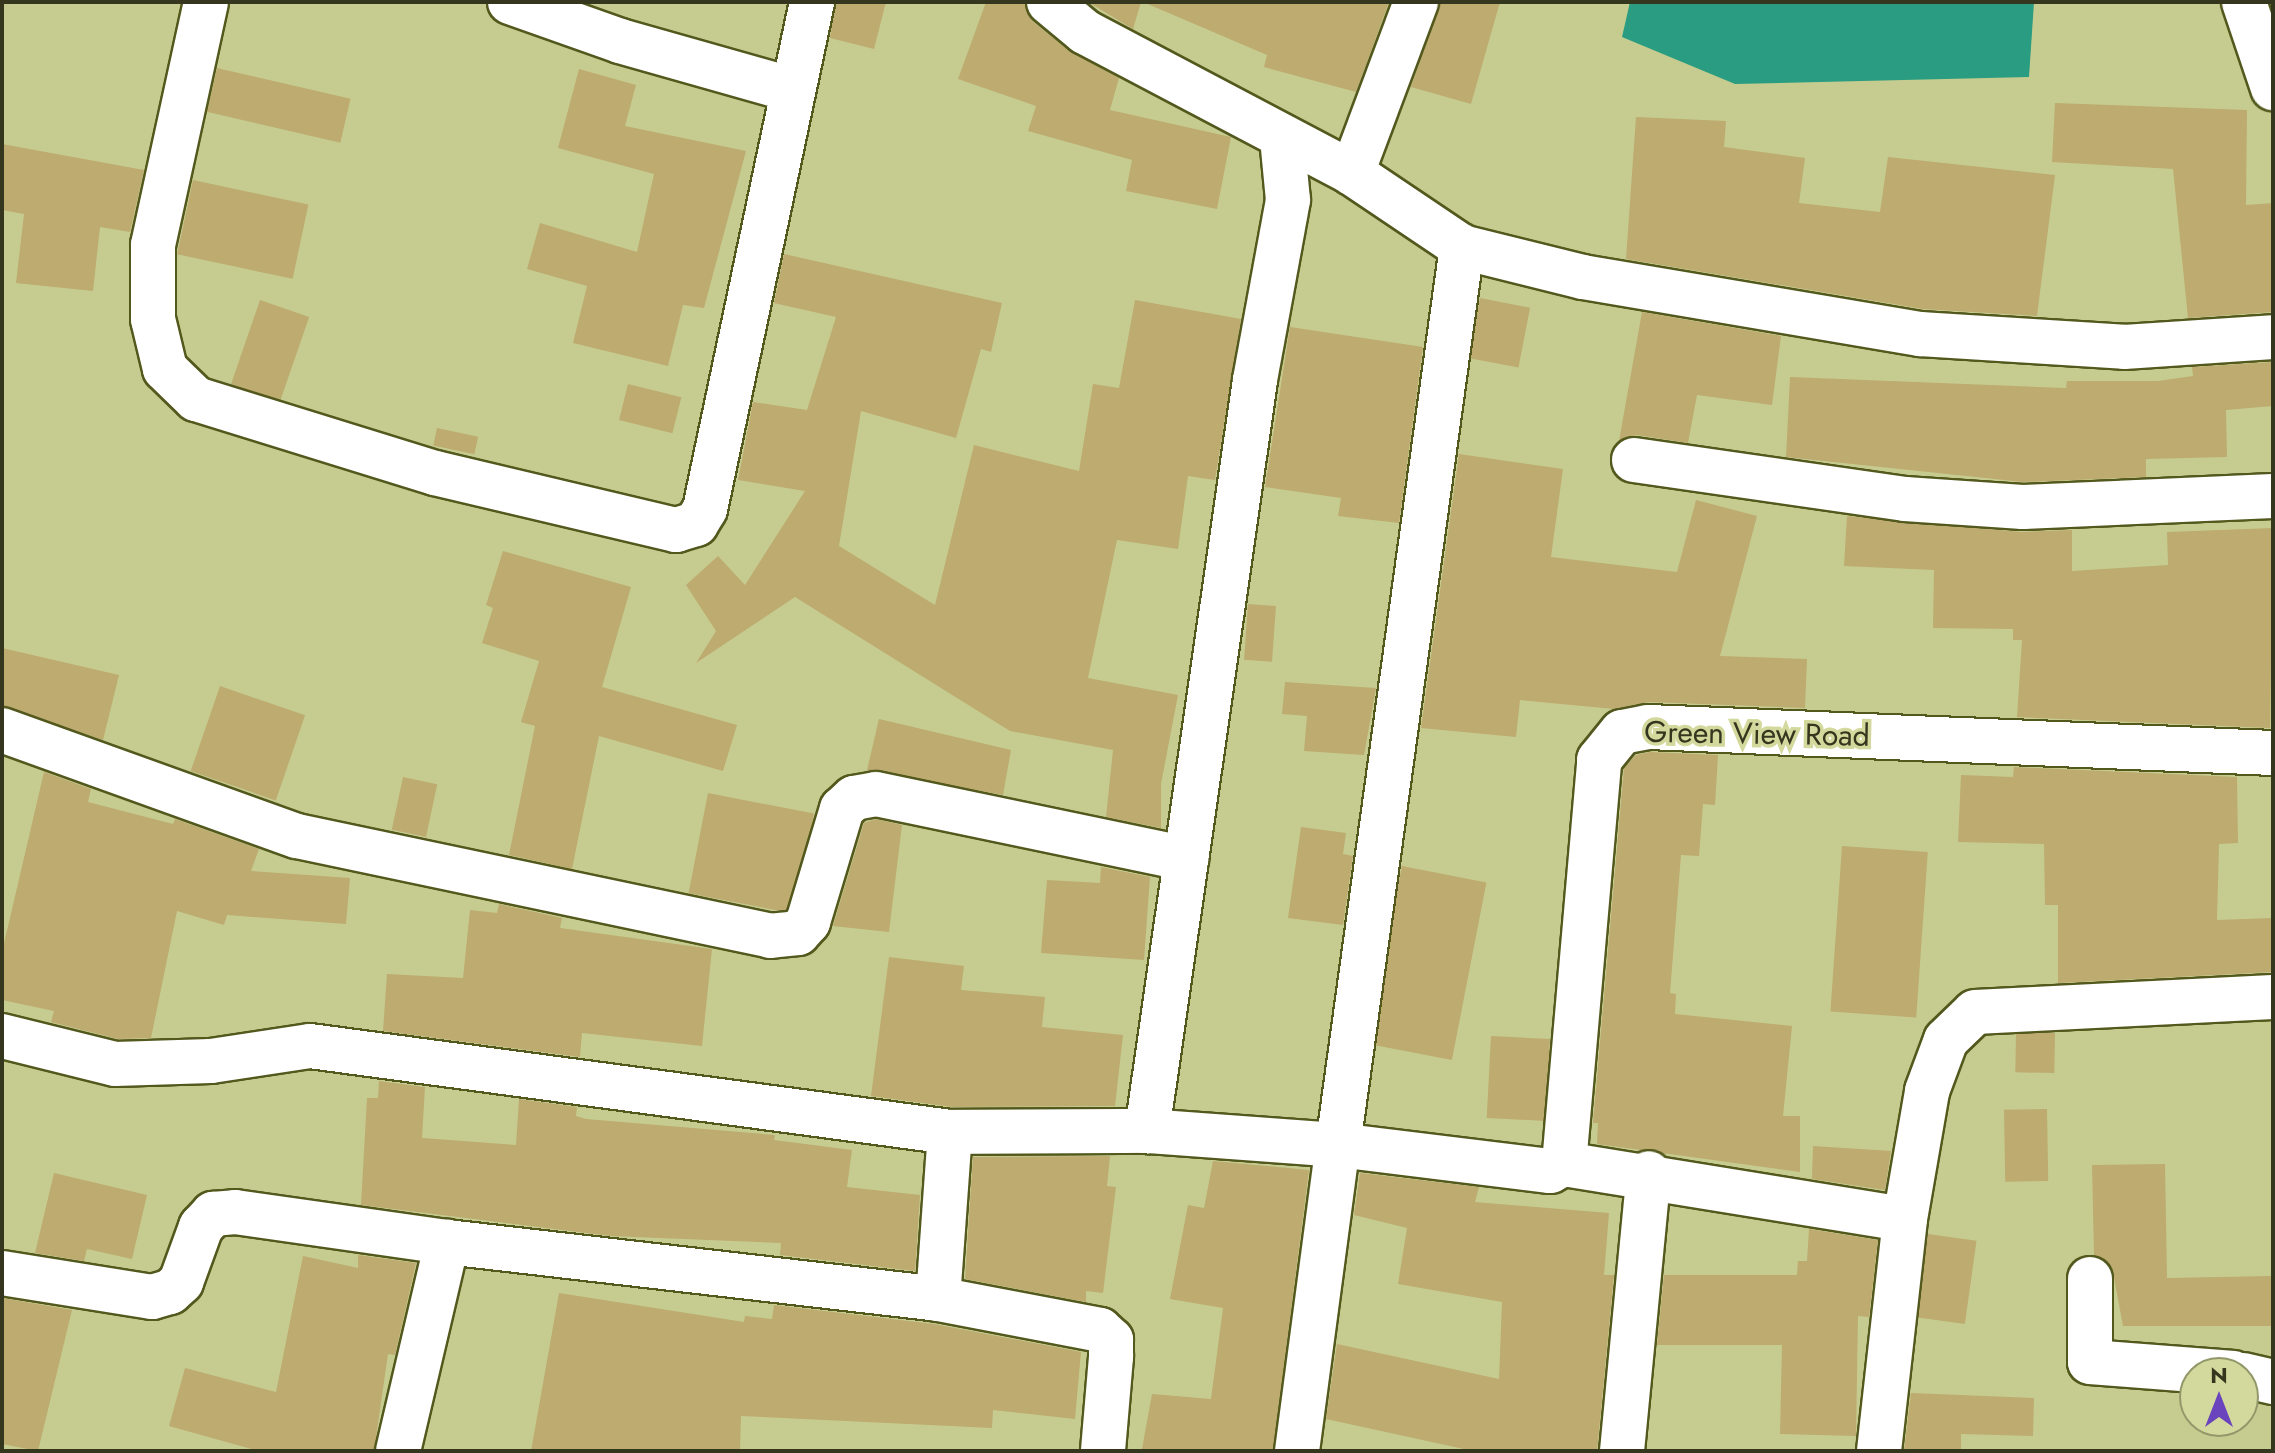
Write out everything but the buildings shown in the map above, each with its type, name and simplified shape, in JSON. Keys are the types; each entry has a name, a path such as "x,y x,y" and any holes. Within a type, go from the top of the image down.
{"street":[{"path":"206,2 153,245 153,319 165,369 196,399 211,404 435,473 676,530 696,524 705,509 812,2"},
{"path":"510,2 620,41 793,90"},
{"path":"1049,2 1085,32 1352,173 1462,247 1583,277 1920,334 2124,347 2273,337"},
{"path":"1352,173 1416,2"},
{"path":"2255,10 2273,88"},
{"path":"1147,1131 1255,380 1288,200 1282,138"},
{"path":"1297,1451 1462,247"},
{"path":"1634,460 1905,499 2023,507 2273,496"},
{"name":"Green View Road","path":"1564,1164 1599,760 1622,732 1648,727 2273,753"},
{"path":"2,730 297,836 770,936 798,933 808,922 842,809 854,798 876,794 1186,859"},
{"path":"1879,1451 1905,1219 1927,1091 1946,1040 1975,1012 2273,997"},
{"path":"2,1036 115,1064 211,1061 310,1046 950,1132 1147,1131 1338,1145 1550,1171 1564,1164 1649,1173 1905,1219"},
{"path":"938,1299 950,1132"},
{"path":"1622,1451 1649,1173"},
{"path":"2,1273 161,1295 181,1282 201,1227 213,1214 235,1212 447,1242 938,1299 1100,1330 1111,1340 1103,1451"},
{"path":"398,1451 447,1242"},
{"path":"2090,1279 2090,1362 2179,1369"}],"water":[{"path":"1630,2 2034,2 2029,77 1735,84 1622,37"}]}
